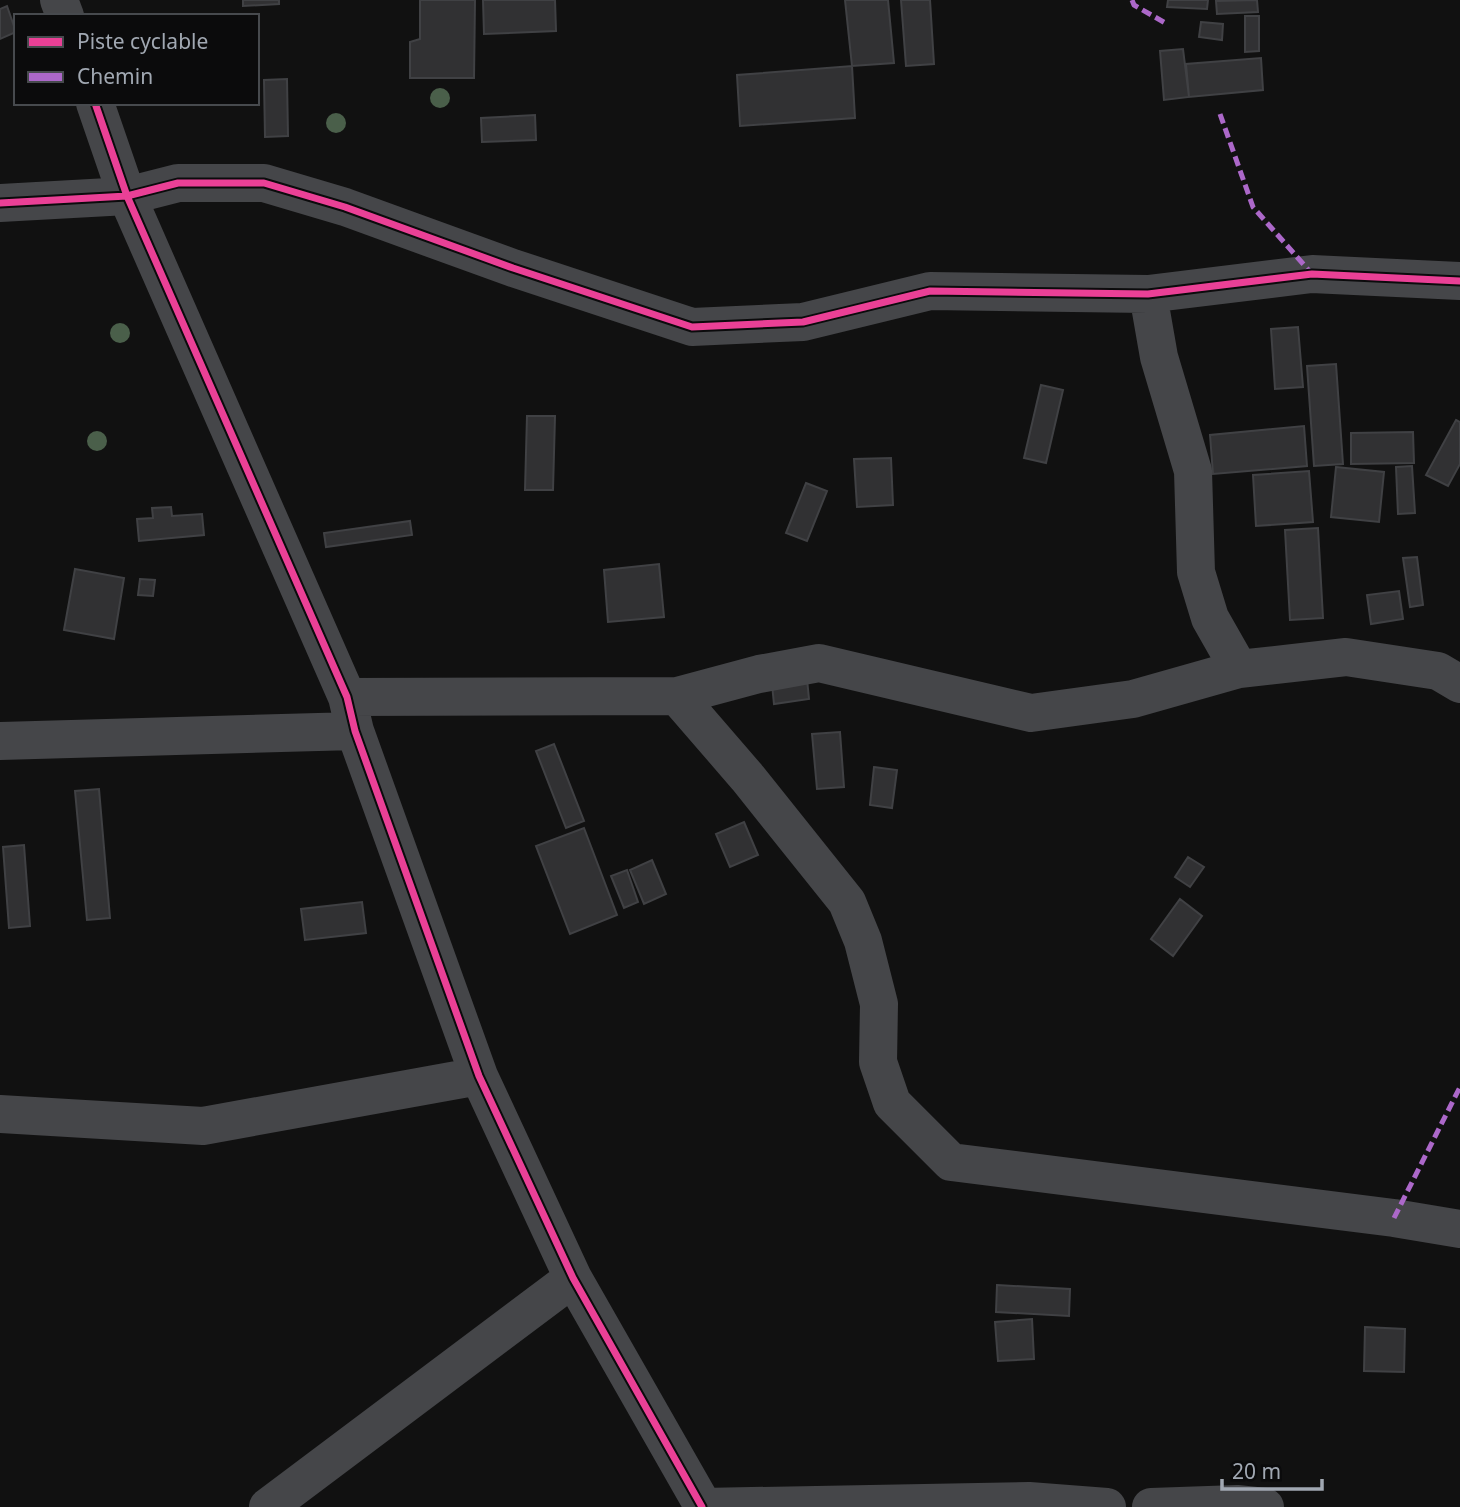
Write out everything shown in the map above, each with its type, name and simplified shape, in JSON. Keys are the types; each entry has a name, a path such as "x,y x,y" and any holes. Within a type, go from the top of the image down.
{"street":[{"path":"96,105 127,196 351,714 479,1076 573,1278 703,1506 1029,1500 1107,1507"},
{"path":"0,203 127,196 178,183 264,183 345,207 513,268 692,327 803,322 930,291 1148,294 1312,274 1460,281"},
{"path":"1148,294 1159,357 1193,471 1196,572 1210,618 1239,669"},
{"path":"0,741 351,714 677,696 759,674 819,663 1031,713 1133,699 1239,669 1346,657 1438,671 1460,684"},
{"path":"677,696 747,777 847,902 863,941 879,1004 878,1062 892,1104 951,1162 1394,1218 1460,1229"},
{"path":"0,1114 203,1126 479,1076"},
{"path":"268,1507 573,1278"},
{"path":"1151,1507 1237,1504 1265,1507"}],"building":[{"path":"243,0 279,0 279,4 243,6"},
{"path":"420,0 475,0 474,78 410,78 410,42 420,39"},
{"path":"483,0 555,0 556,31 484,34"},
{"path":"845,0 888,0 894,63 852,66"},
{"path":"901,0 930,0 934,64 906,66"},
{"path":"1168,0 1208,0 1207,9 1167,7"},
{"path":"1257,0 1258,12 1217,14 1216,1"},
{"path":"7,6 14,33 0,39 0,9"},
{"path":"1245,16 1259,16 1259,51 1245,52"},
{"path":"1201,22 1223,24 1222,40 1199,37"},
{"path":"1183,49 1189,97 1164,100 1160,51"},
{"path":"1261,58 1263,90 1189,97 1186,64"},
{"path":"852,66 855,118 740,126 737,75"},
{"path":"287,79 288,136 265,137 264,80"},
{"path":"535,115 536,140 482,142 481,118"},
{"path":"1298,327 1303,387 1275,389 1271,329"},
{"path":"1336,364 1343,464 1314,466 1307,366"},
{"path":"1041,385 1063,390 1046,463 1024,458"},
{"path":"527,416 555,416 553,490 525,490"},
{"path":"1456,420 1460,422 1460,464 1448,486 1426,475"},
{"path":"1304,426 1307,466 1213,474 1210,435"},
{"path":"1413,432 1414,463 1351,464 1351,433"},
{"path":"891,458 893,505 857,507 854,459"},
{"path":"1412,466 1415,513 1398,514 1396,467"},
{"path":"1336,467 1384,472 1379,522 1331,517"},
{"path":"1309,471 1313,522 1256,526 1253,475"},
{"path":"806,483 827,491 807,541 786,533"},
{"path":"171,507 172,516 202,514 204,535 139,541 137,519 153,518 152,508"},
{"path":"410,521 412,535 326,547 324,533"},
{"path":"1318,528 1323,618 1290,620 1285,530"},
{"path":"1417,557 1423,605 1410,607 1403,558"},
{"path":"659,564 664,617 608,622 604,570"},
{"path":"75,569 124,578 114,639 64,630"},
{"path":"140,579 155,580 153,596 138,595"},
{"path":"1399,591 1403,619 1371,624 1367,595"},
{"path":"807,679 809,699 774,704 772,684"},
{"path":"840,732 844,787 817,789 812,734"},
{"path":"554,744 584,821 566,828 536,751"},
{"path":"874,767 897,770 892,808 870,805"},
{"path":"99,789 110,918 87,920 75,791"},
{"path":"744,822 758,855 730,867 716,834"},
{"path":"584,828 617,915 570,934 536,846"},
{"path":"24,845 30,926 9,928 3,847"},
{"path":"1188,857 1204,867 1190,887 1175,877"},
{"path":"652,860 666,894 644,904 630,870"},
{"path":"627,870 638,902 624,908 611,876"},
{"path":"1180,899 1202,916 1173,956 1151,939"},
{"path":"362,902 366,933 305,940 301,909"},
{"path":"997,1285 1070,1289 1069,1316 996,1312"},
{"path":"1032,1319 1034,1359 998,1361 995,1322"},
{"path":"1365,1327 1405,1329 1404,1372 1364,1371"}],"marked path":[{"path":"1132,0 1134,5 1167,24"},
{"path":"1220,114 1253,207 1312,274"},
{"path":"1394,1218 1460,1087"}],"cycle path":[{"path":"96,105 127,196 347,697 355,731 479,1076 573,1278 702,1507"},
{"path":"0,203 127,196 178,183 264,183 345,207 513,268 692,327 803,322 930,291 1148,294 1312,274 1460,281"}]}
